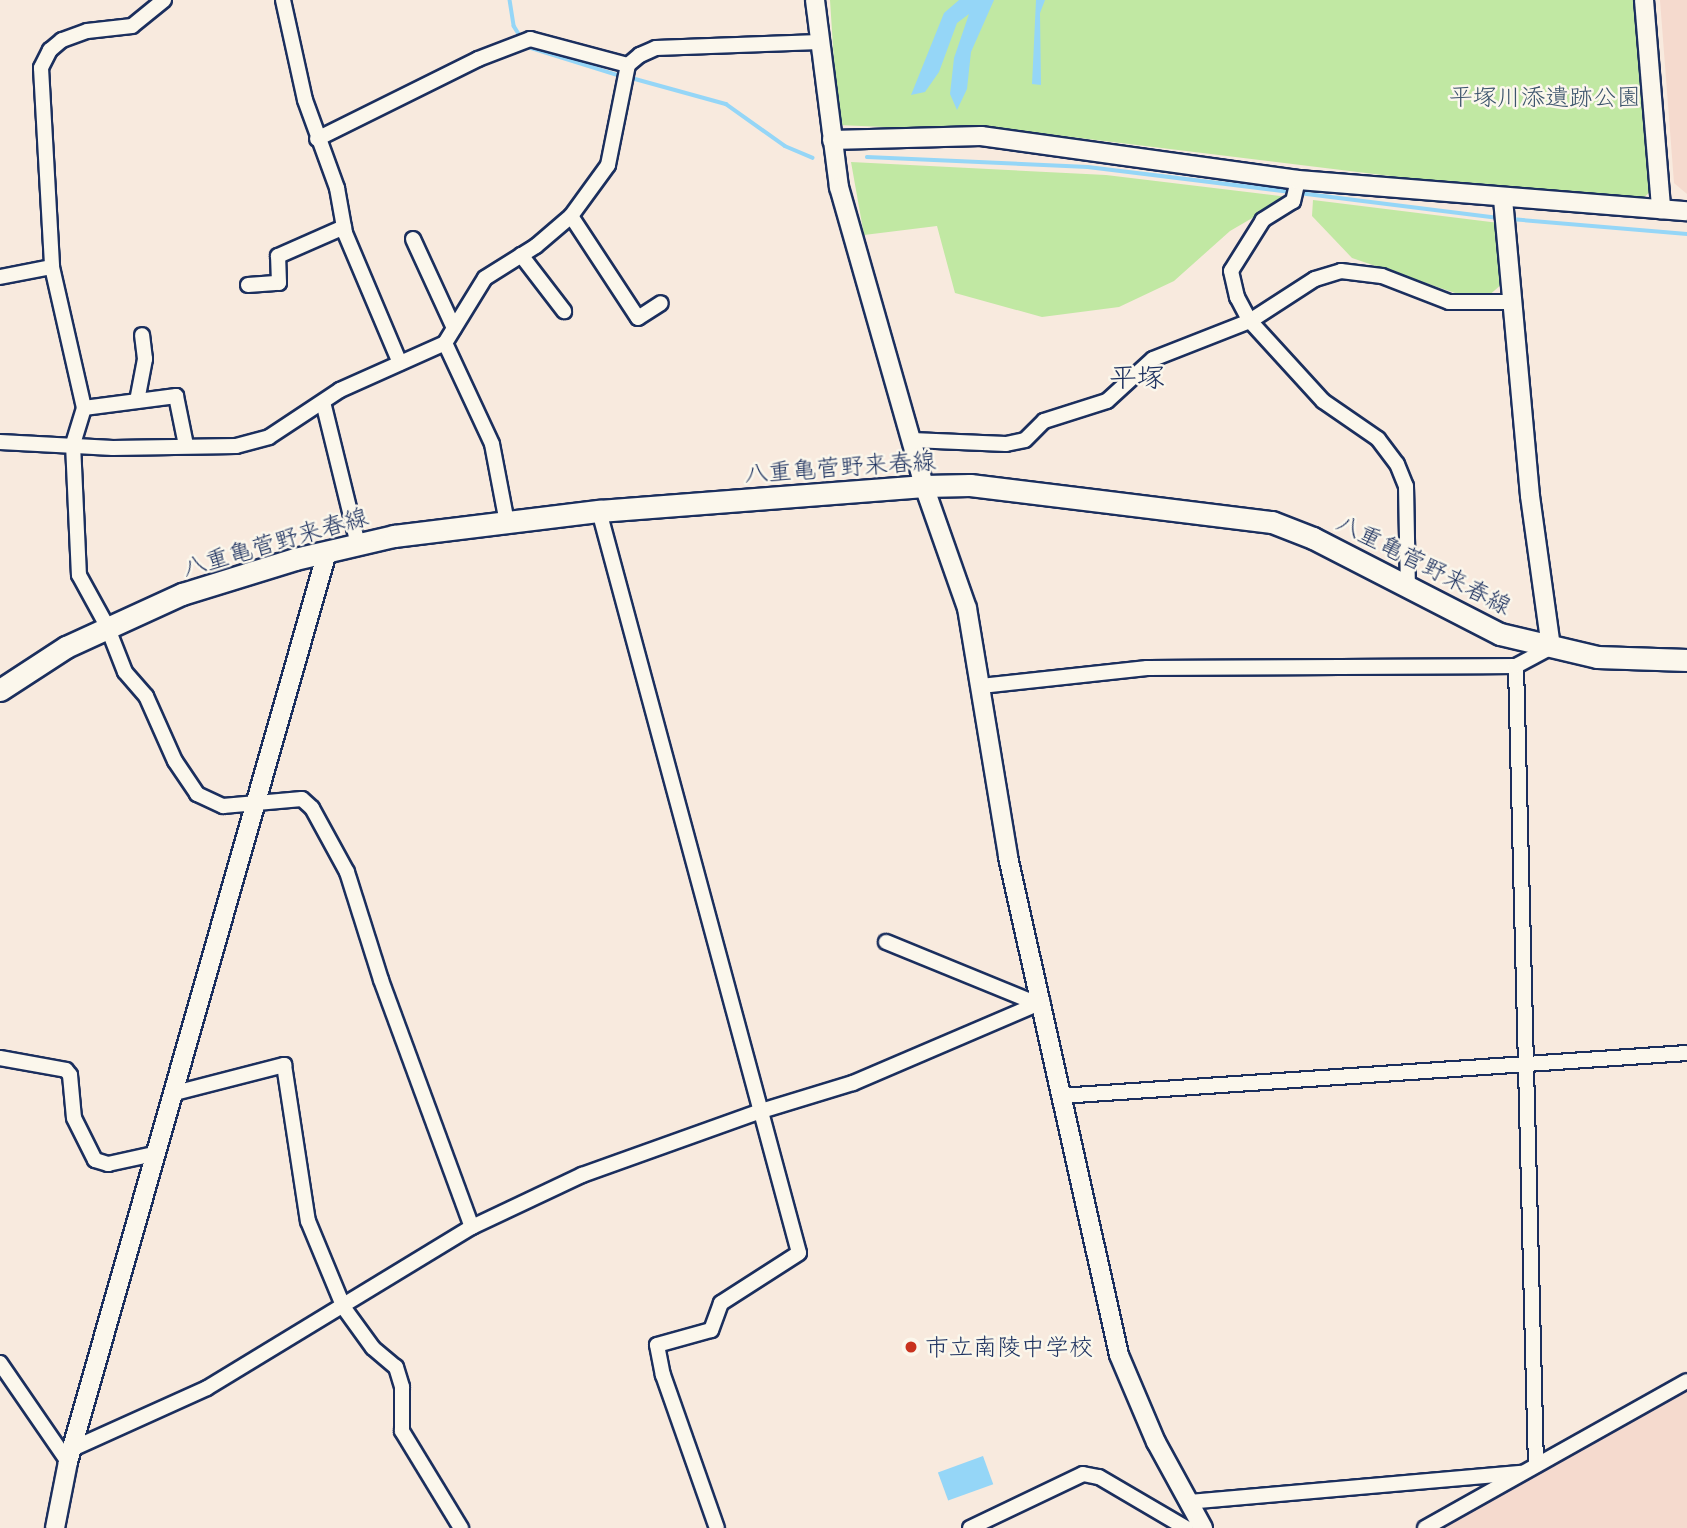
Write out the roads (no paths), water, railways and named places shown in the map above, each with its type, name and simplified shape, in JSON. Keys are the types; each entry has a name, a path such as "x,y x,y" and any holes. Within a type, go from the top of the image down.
{"main road":[{"name":"八重亀菅野来春線","path":"0,690 107,626 230,576 394,536 599,512 924,486 970,485 1272,522 1500,634 1597,657 1687,660"}],"street":[{"path":"283,0 317,139 337,188 344,227 400,363"},
{"path":"815,0 832,140 863,281 924,486 967,608 1009,857 1119,1355 1156,1442 1203,1528"},
{"path":"1644,0 1661,209"},
{"path":"158,2 132,26 87,31 62,40 50,50 41,68 52,267 85,408 73,444 79,575 107,626 125,673 146,696 175,761 197,794 223,806 302,799 346,872 381,980 472,1227"},
{"path":"317,139 478,60 530,39 628,65 656,48 819,43"},
{"path":"0,442 113,448 236,446 270,437 323,402 445,343 485,278 522,255 571,216 608,165 628,65"},
{"path":"832,140 981,136 1504,206 1687,211"},
{"path":"1298,180 1293,201 1263,220 1231,271 1237,296 1250,321 1323,401 1378,439 1397,464 1406,486 1408,589"},
{"path":"981,686 1147,668 1516,666 1550,647 1510,302 1504,206"},
{"path":"571,216 638,318 661,303"},
{"path":"248,285 279,283 278,256 344,227"},
{"path":"413,239 454,328"},
{"path":"522,255 564,310"},
{"path":"0,277 52,267"},
{"path":"912,440 1006,444 1026,440 1044,421 1107,401 1153,359 1250,321 1315,279 1341,271 1382,276 1448,302 1510,302"},
{"path":"137,401 145,359 142,335"},
{"path":"445,343 492,444 507,523"},
{"path":"85,408 176,396 186,445"},
{"path":"323,402 358,545"},
{"path":"599,512 758,1112 799,1254 721,1303 711,1330 657,1345 663,1375 717,1528"},
{"path":"55,1528 70,1455 327,552"},
{"path":"1516,666 1536,1465"},
{"path":"886,942 1040,1003"},
{"path":"70,1455 207,1388 344,1308 472,1227 582,1175 758,1112 853,1083 1040,1003"},
{"path":"1061,1096 1687,1053"},
{"path":"0,1058 66,1070 71,1075 74,1118 95,1160 108,1164 158,1153"},
{"path":"175,1093 284,1065 308,1221 344,1308 373,1348 396,1367 402,1387 402,1431 461,1528"},
{"path":"0,1363 70,1455"},
{"path":"1425,1528 1687,1381"},
{"path":"1188,1502 1521,1473"},
{"path":"970,1528 1083,1474 1099,1477 1186,1528"}],"water":[{"path":"959,0 994,0 971,52 967,89 957,110 950,94 954,58 969,14 957,23 939,72 925,92 911,95 944,13"},
{"path":"1036,0 1045,0 1040,13 1041,85 1032,84"},
{"path":"983,1456 993,1484 948,1501 938,1472"}],"waterway":[{"path":"510,0 514,26 522,39"},
{"path":"525,46 621,76"},
{"path":"628,77 726,104 785,146 813,158"},
{"path":"867,157 1088,167 1292,192"},
{"path":"1299,193 1500,218"},
{"path":"1511,219 1687,234"}],"place":[{"name":"市立南陵中学校","path":"911,1347"}],"district":[{"name":"平塚","path":"1137,377"}],"park label":[{"name":"平塚川添遺跡公園","path":"1545,97"}]}
